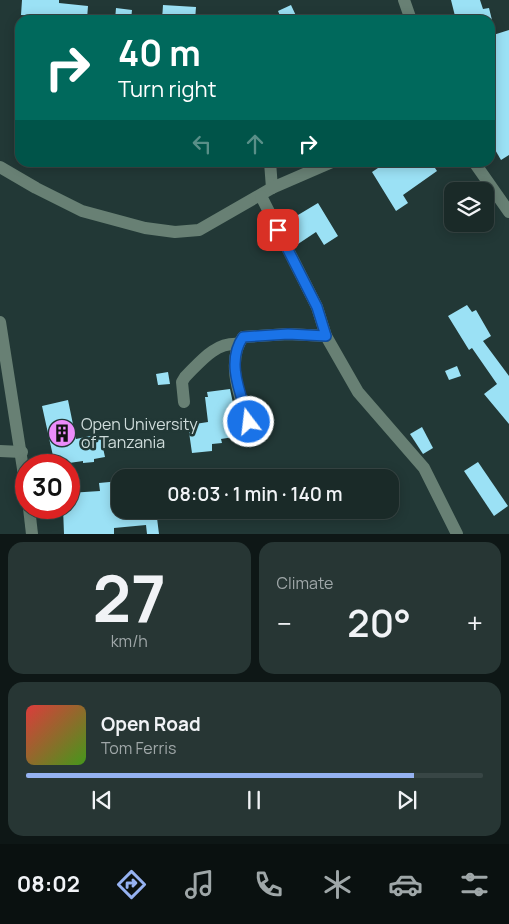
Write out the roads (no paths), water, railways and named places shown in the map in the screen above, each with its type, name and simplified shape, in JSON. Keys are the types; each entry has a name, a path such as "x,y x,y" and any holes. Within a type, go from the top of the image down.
{"street":[{"path":"404,0 409,15"},
{"path":"0,167 82,211 145,228 174,232 199,230 272,188 320,167"},
{"path":"270,167 272,188"},
{"path":"478,167 509,212"},
{"path":"261,196 317,307 326,336 358,392 424,468 457,534"},
{"path":"0,327 22,452 0,451"},
{"path":"252,437 236,376 239,344 243,337 252,335 326,336"},
{"path":"184,402 182,382 185,377 218,346 228,343 239,344"},
{"path":"30,519 32,534"}],"place":[{"name":"Open University of Tanzania","path":"62,433"}]}
